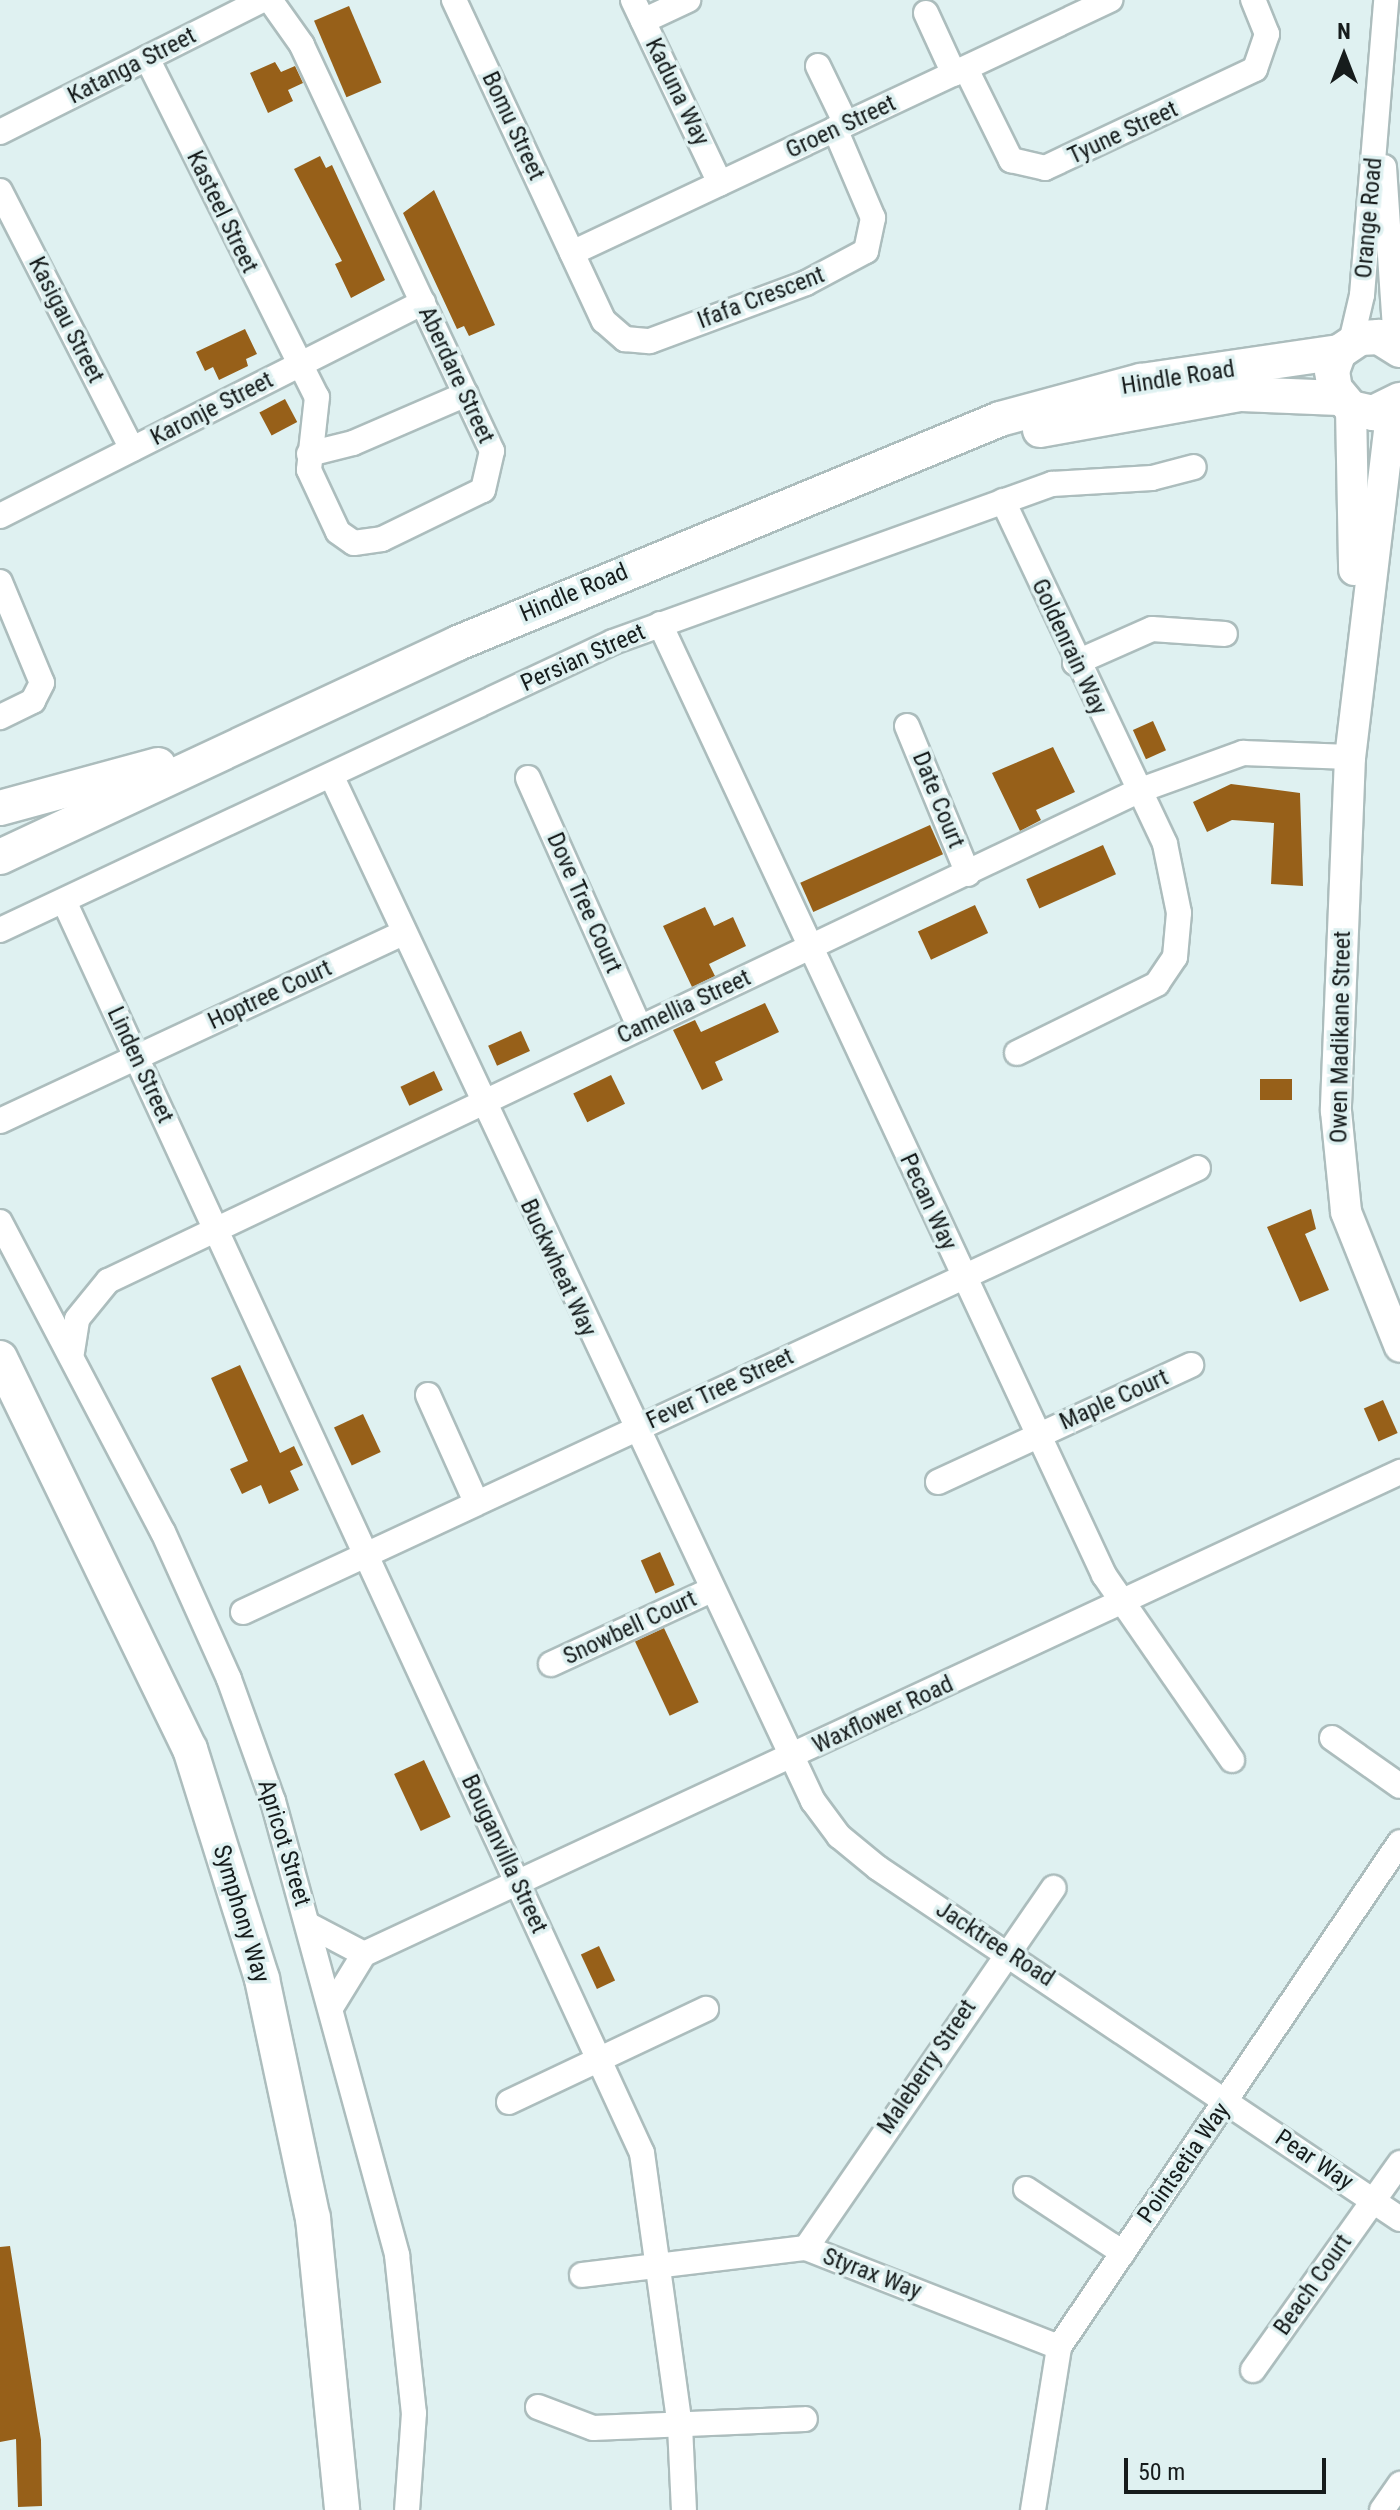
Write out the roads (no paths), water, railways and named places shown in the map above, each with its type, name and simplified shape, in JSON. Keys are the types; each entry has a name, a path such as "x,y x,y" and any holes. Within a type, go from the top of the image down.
{"main road":[{"name":"Hindle Road","path":"0,857 270,730 630,569 885,470 1000,419 1086,393 1345,347 1369,336 1398,348"},
{"path":"1345,347 1332,371 1345,403"},
{"name":"Hindle Road","path":"885,470 1172,403 1278,392 1345,403 1373,413 1396,403"},
{"name":"Hindle Road","path":"0,808 270,730"},
{"name":"Symphony Way","path":"0,1358 190,1749 262,1979 313,2218 342,2510"}],"street":[{"name":"Katanga Street","path":"0,132 263,0"},
{"name":"Aberdare Street","path":"270,0 302,45 492,451 489,483 372,543 338,532 309,454"},
{"name":"Bomu Street","path":"454,0 572,253"},
{"path":"638,11 688,0"},
{"name":"Groen Street","path":"572,253 960,72 1077,7 1110,0"},
{"name":"Tyune Street","path":"960,72 1011,160 1045,168 1255,69 1267,34 1253,0"},
{"name":"Orange Road","path":"1345,347 1380,93 1386,0"},
{"name":"Kaduna Way","path":"638,11 720,183"},
{"path":"926,13 960,72"},
{"name":"Kasteel Street","path":"147,58 296,366"},
{"path":"818,66 841,127"},
{"name":"Orange Road","path":"1380,93 1398,348"},
{"name":"Ifafa Crescent","path":"572,253 604,321 638,342 845,265 866,251 875,229 841,127"},
{"name":"Kasigau Street","path":"0,191 132,449"},
{"name":"Karonje Street","path":"0,516 423,302"},
{"path":"296,366 318,406 309,454 409,420 466,394"},
{"name":"Owen Madikane Street","path":"1345,403 1353,716"},
{"name":"Owen Madikane Street","path":"1396,403 1353,716 1338,1151 1362,1267 1400,1347"},
{"name":"Persian Street","path":"0,930 660,624 1003,501 1080,478 1152,478 1194,467"},
{"name":"Goldenrain Way","path":"1003,501 1178,883 1178,939 1169,972 1140,997 1017,1053"},
{"path":"0,582 42,683 33,701 0,717"},
{"name":"Pecan Way","path":"660,624 1037,1435 1121,1601 1232,1760"},
{"path":"1075,663 1152,629 1225,634"},
{"name":"Date Court","path":"907,726 968,874"},
{"name":"Camellia Street","path":"72,1352 77,1319 95,1291 211,1231 1138,791 1243,753 1350,757"},
{"name":"Buckwheat Way","path":"331,775 481,1103 789,1759"},
{"name":"Dove Tree Court","path":"528,778 640,1028"},
{"name":"Linden Street","path":"64,901 137,1057 211,1231"},
{"name":"Hoptree Court","path":"0,1121 403,933"},
{"name":"Fever Tree Street","path":"243,1612 1198,1168"},
{"name":"Apricot Street","path":"0,1222 72,1352 229,1679 309,1925 406,2302 414,2413 407,2510"},
{"name":"Bouganvilla Street","path":"211,1231 642,2153 661,2264 680,2426 684,2510"},
{"name":"Maple Court","path":"938,1482 1191,1365"},
{"path":"428,1395 476,1502"},
{"name":"Waxflower Road","path":"364,1954 789,1759 1400,1472"},
{"name":"Snowbell Court","path":"551,1664 709,1591"},
{"path":"1332,1738 1400,1786"},
{"name":"Jacktree Road","path":"789,1759 839,1836 1227,2101"},
{"name":"Pointsetia Way","path":"1033,2510 1059,2347 1400,1842"},
{"name":"Maleberry Street","path":"806,2248 1006,1950 1053,1888"},
{"path":"309,1925 364,1954 332,2006"},
{"path":"509,2102 706,2009"},
{"name":"Pear Way","path":"1227,2101 1400,2219"},
{"name":"Beach Court","path":"1253,2370 1400,2163"},
{"path":"1026,2189 1123,2253"},
{"name":"Styrax Way","path":"582,2275 806,2248 1059,2347"},
{"path":"538,2407 581,2427 680,2426 805,2419"},
{"path":"1382,2510 1400,2484"}]}
